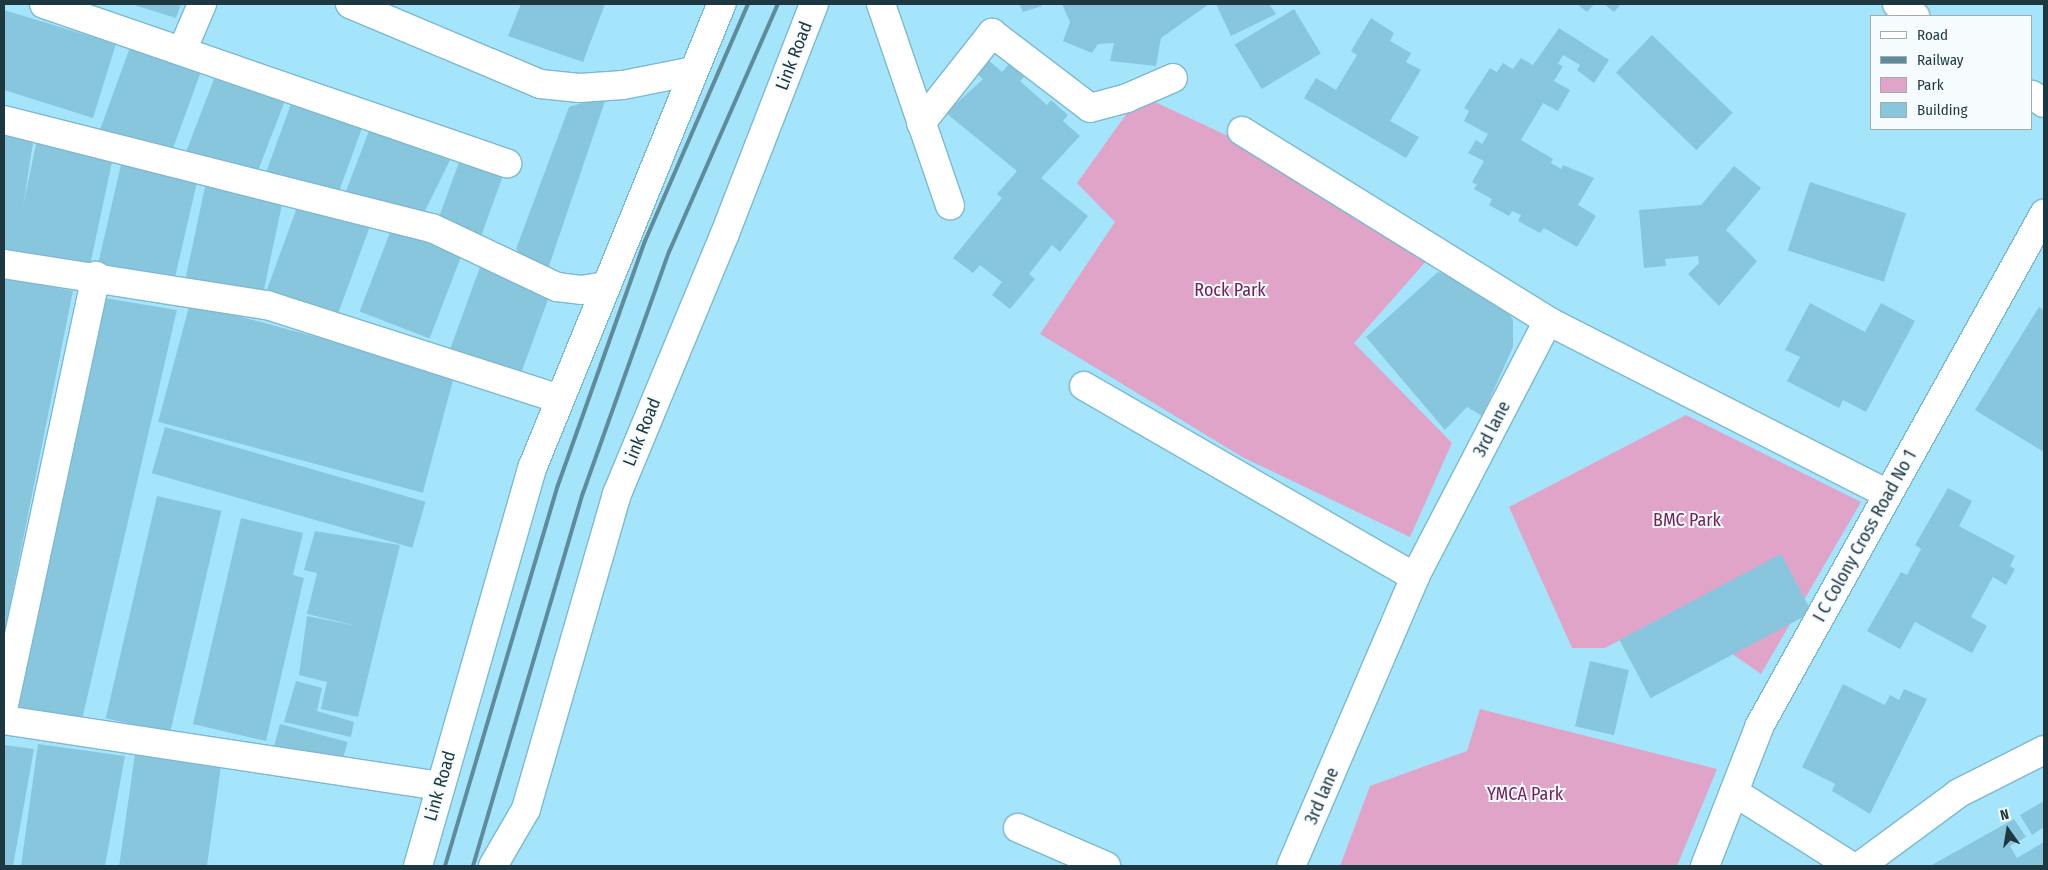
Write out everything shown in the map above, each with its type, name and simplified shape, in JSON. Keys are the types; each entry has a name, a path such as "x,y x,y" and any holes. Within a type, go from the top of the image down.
{"street":[{"path":"44,4 183,49 507,163"},
{"path":"183,49 202,4"},
{"path":"350,4 540,84 580,88 623,85 694,71"},
{"name":"Link Road","path":"418,866 533,466 722,4"},
{"name":"Link Road","path":"493,866 526,809 617,494 724,236 814,4"},
{"path":"881,4 950,206"},
{"path":"1897,4 1914,15"},
{"path":"922,123 992,33 1090,108 1127,98 1172,78"},
{"path":"2033,96 2044,103"},
{"path":"4,120 432,228 557,286 581,290 606,286"},
{"path":"1242,131 1548,321 1888,494"},
{"name":"I C Colony Cross Road No 1","path":"1705,866 1760,725 2044,214"},
{"path":"4,264 96,276 267,305 559,399"},
{"path":"4,705 96,276"},
{"name":"3rd lane","path":"1291,866 1415,577 1548,321"},
{"path":"1084,386 1415,577"},
{"path":"4,720 440,786"},
{"path":"1860,866 1959,793 2044,750"},
{"path":"1734,792 1851,866"},
{"path":"1018,828 1106,866"}],"green space":[{"name":"Rock Park","path":"1140,95 1271,156 1428,259 1354,343 1452,443 1410,537 1244,458 1040,334 1115,222 1077,183"},
{"name":"BMC Park","path":"1686,415 1861,502 1761,674 1672,612 1605,648 1572,648 1509,507"},
{"name":"YMCA Park","path":"1480,709 1717,769 1677,866 1340,866 1370,786 1467,751"}],"building":[{"path":"131,4 181,4 176,18"},
{"path":"521,4 605,4 583,62 508,36"},
{"path":"1019,4 1040,4 1042,6 1023,12"},
{"path":"1062,4 1209,4 1161,38 1156,66 1110,61 1114,43 1098,44 1092,53 1063,41 1070,22"},
{"path":"1216,4 1269,4 1276,14 1231,36"},
{"path":"1577,4 1594,4 1587,12"},
{"path":"1604,4 1621,4 1614,12"},
{"path":"1294,9 1321,54 1262,89 1235,45"},
{"path":"4,10 116,44 93,118 4,90"},
{"path":"1371,18 1394,33 1390,41 1411,53 1406,62 1421,70 1390,121 1419,137 1406,158 1304,98 1316,78 1336,90 1357,55 1351,51"},
{"path":"1559,28 1609,60 1594,83 1577,70 1580,65 1563,55 1558,64 1563,66 1554,81 1570,90 1558,111 1543,103 1521,140 1553,159 1551,163 1561,169 1563,165 1594,178 1578,205 1596,216 1577,247 1544,228 1540,233 1518,221 1521,215 1512,211 1509,216 1489,205 1492,199 1474,189 1477,185 1472,182 1484,161 1468,153 1476,140 1482,144 1488,134 1464,121 1469,111 1464,108 1490,68 1497,72 1503,63 1513,69 1521,58 1533,65"},
{"path":"1652,35 1733,113 1696,150 1616,72"},
{"path":"133,39 203,65 171,155 100,129"},
{"path":"987,59 1002,72 1010,63 1025,76 1020,81 1047,105 1051,100 1068,115 1063,121 1080,136 1041,178 1088,216 1060,252 1052,245 1029,274 1035,279 1010,309 992,295 1002,282 980,265 973,273 953,258 1002,198 997,194 1017,171 946,113 983,79 975,72"},
{"path":"219,66 288,93 254,182 185,156"},
{"path":"295,93 365,119 335,203 264,178"},
{"path":"607,95 545,278 516,249 569,107"},
{"path":"4,122 35,130 15,258 4,257"},
{"path":"372,123 454,152 420,221 343,199"},
{"path":"38,135 114,151 89,269 13,252"},
{"path":"462,154 505,170 482,235 438,219"},
{"path":"123,156 199,174 173,285 97,267"},
{"path":"1734,166 1761,188 1726,230 1757,261 1719,306 1688,274 1699,263 1698,256 1665,259 1666,266 1644,268 1639,210 1701,205"},
{"path":"206,182 283,198 262,300 184,284"},
{"path":"1810,182 1906,213 1884,282 1788,250"},
{"path":"300,199 370,225 338,315 267,289"},
{"path":"394,222 464,249 430,339 360,312"},
{"path":"480,267 550,293 518,383 447,357"},
{"path":"1438,272 1480,284 1500,298 1513,320 1513,347 1482,416 1467,407 1445,430 1366,337"},
{"path":"4,277 73,291 5,629 4,629"},
{"path":"98,297 177,310 81,724 13,715"},
{"path":"190,303 455,374 423,493 158,422"},
{"path":"1810,303 1865,332 1881,303 1915,321 1866,412 1843,400 1839,408 1787,381 1800,357 1785,350"},
{"path":"2039,307 2044,310 2044,452 1975,410"},
{"path":"165,427 426,502 412,548 152,473"},
{"path":"1948,488 1972,501 1959,526 2015,556 2010,566 2015,569 2006,585 1993,577 1971,617 1987,626 1972,653 1915,622 1900,649 1867,631 1901,572 1907,575 1921,549 1915,545"},
{"path":"157,496 221,511 170,733 106,718"},
{"path":"241,518 303,533 293,575 304,578 266,741 193,724"},
{"path":"315,531 400,545 358,717 321,709 327,682 299,675 307,616 357,626 307,614 317,573 304,570"},
{"path":"1781,554 1812,612 1650,698 1619,640"},
{"path":"1590,661 1629,670 1614,735 1575,726"},
{"path":"296,681 322,688 317,711 354,722 351,737 284,722"},
{"path":"1843,684 1885,705 1890,695 1899,700 1904,689 1927,699 1870,814 1832,791 1835,784 1802,767"},
{"path":"280,724 348,742 341,765 274,747"},
{"path":"38,744 125,756 105,866 21,866"},
{"path":"4,745 34,749 13,866 4,866"},
{"path":"135,753 221,765 207,866 119,866"},
{"path":"2044,801 2044,827 2032,835 2020,815"},
{"path":"2014,819 2026,837 2010,846 2017,858 2044,842 2044,866 1930,866"}],"railway":[{"path":"445,866 558,485 645,241 748,4"},
{"path":"473,866 583,493 669,252 778,4"}]}
